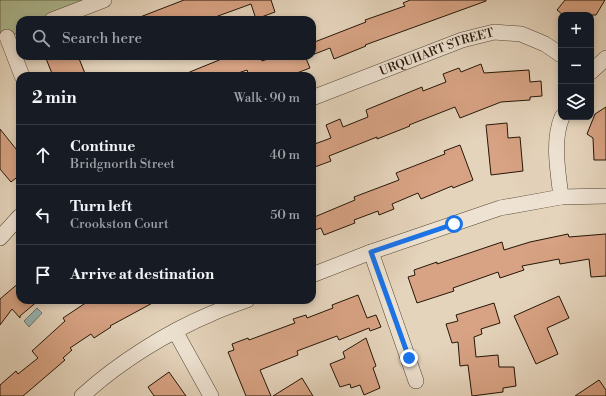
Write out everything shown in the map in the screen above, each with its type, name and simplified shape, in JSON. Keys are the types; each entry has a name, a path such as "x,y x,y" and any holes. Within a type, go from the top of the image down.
{"street":[{"path":"62,16 104,0"},
{"name":"URQUHART STREET","path":"316,96 462,40 494,32 521,34 545,44 558,53"},
{"path":"9,36 16,58"},
{"path":"594,69 606,58"},
{"path":"17,60 21,72"},
{"path":"561,120 558,127 557,156 561,197"},
{"path":"316,273 371,252 500,208 561,197 606,196"},
{"path":"0,238 16,220"},
{"path":"371,252 416,380"},
{"path":"82,396 96,383 136,355 175,331 212,313 236,304"},
{"path":"175,331 211,396"}],"green space":[{"path":"0,0 104,0 62,16 16,16 16,34 0,40"}],"water":[{"path":"37,308 42,313 29,327 24,321"}],"building":[{"path":"184,0 271,0 275,12 264,16 255,16 251,4 218,16 143,16"},
{"path":"410,0 486,0 365,45 366,46 334,59 330,48 316,53 316,41 366,22 365,20 405,6 403,3"},
{"path":"565,0 605,0 596,15 594,15 594,12 559,12 557,10"},
{"path":"47,60 80,60 84,72 51,72"},
{"path":"219,60 307,60 310,68 300,72 248,72 247,70 241,72 190,72"},
{"path":"481,64 484,73 529,70 530,82 541,81 542,96 530,97 530,100 501,102 460,118 455,107 377,139 377,137 329,156 331,161 316,167 316,144 331,138 326,125 340,119 343,127 368,117 366,110 422,87 423,91 446,82 443,74 459,68 461,72"},
{"path":"606,107 606,160 594,160 593,138 587,134 593,120 594,120 595,114"},
{"path":"507,123 508,138 520,137 523,171 491,175 486,125"},
{"path":"0,129 16,149 16,178 11,182 0,169"},
{"path":"460,145 473,180 453,188 452,186 421,199 418,193 392,204 394,209 379,215 378,211 354,220 355,223 324,235 321,228 316,230 316,216 355,200 354,197 399,180 396,173 445,154 444,151"},
{"path":"568,234 569,237 606,234 606,276 591,277 589,259 560,264 559,259 522,266 524,270 500,278 498,272 453,288 454,291 417,303 408,277 415,275 414,270 437,262 437,264 502,242 504,250 530,242"},
{"path":"16,285 16,304 34,304 20,316 20,318 12,309 0,325 0,299"},
{"path":"358,295 367,318 376,315 381,327 370,331 369,328 339,340 337,336 297,351 298,355 260,370 271,396 246,396 228,352 234,350 232,344 248,338 249,340 295,323 293,319 306,315 307,318 333,308 332,305"},
{"path":"559,296 569,318 547,328 558,354 536,364 514,316"},
{"path":"494,303 500,323 481,329 482,334 474,337 476,357 498,355 499,367 514,367 516,386 503,388 503,392 472,396 468,365 460,366 458,342 452,343 446,324 458,321 456,315"},
{"path":"84,304 151,304 110,326 111,327 94,338 91,334 70,348 72,350 63,358 65,360 23,396 0,396 0,385 16,371 18,374 38,358 32,351 65,321 63,318"},
{"path":"366,338 376,366 373,368 380,388 364,395 360,385 351,388 350,384 340,387 330,364 345,358 343,352"},
{"path":"169,372 186,396 154,396 148,387"},
{"path":"302,378 313,396 273,396"},
{"path":"599,380 606,390 606,396 575,396"}],"route":[{"path":"409,358 371,252 454,224"}]}
